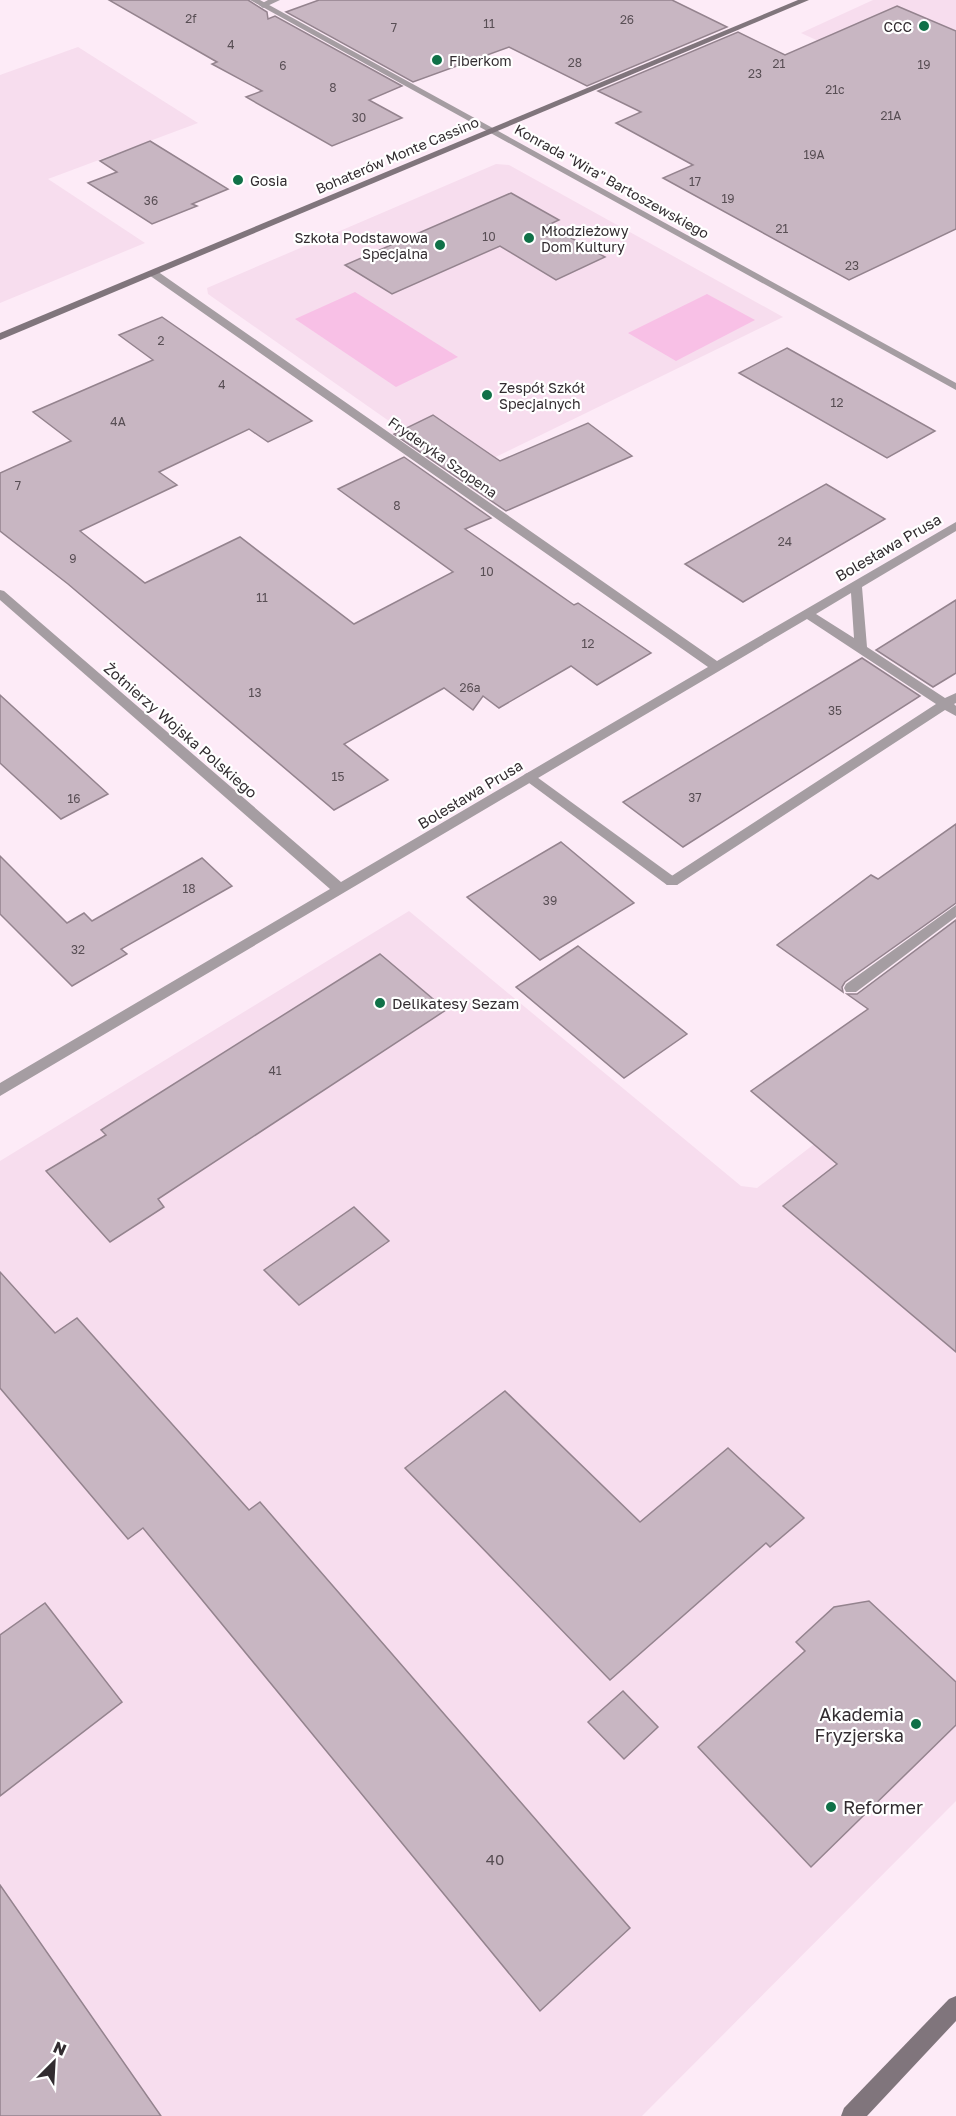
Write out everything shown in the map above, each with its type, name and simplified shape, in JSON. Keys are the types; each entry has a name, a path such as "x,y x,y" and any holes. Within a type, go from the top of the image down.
{"street":[{"path":"258,2 276,0"},
{"name":"Bohaterów Monte Cassino","path":"0,337 805,0"},
{"name":"Konrada \"Wira\" Bartoszewskiego","path":"258,2 956,387"},
{"name":"Fryderyka Szopena","path":"153,273 715,666"},
{"name":"Bolesława Prusa","path":"0,1090 341,890 715,666 956,526"},
{"path":"855,585 861,649"},
{"name":"Żołnierzy Wojska Polskiego","path":"0,594 341,890"},
{"path":"530,777 672,882 952,704 807,613"},
{"path":"851,988 956,910"},
{"path":"852,2116 956,2006"}],"shaded area":[{"path":"873,0 956,0 956,104 801,33"},
{"path":"78,47 198,123 48,179 145,243 0,303 0,75"},
{"name":"Zespół Szkół Specjalnych","path":"496,164 509,165 783,317 463,473 208,294 207,288"},
{"path":"355,292 458,357 396,387 295,319"},
{"path":"707,294 755,320 676,361 628,333"},
{"path":"409,911 741,1186 757,1188 956,1035 956,1801 642,2116 0,2116 0,1161"}],"building":[{"path":"109,0 248,0 267,12 268,19 275,16 402,86 369,100 402,118 332,146 246,97 262,91 212,64 217,62"},
{"path":"319,0 672,0 727,27 587,86 509,47 413,82 286,12"},
{"path":"897,6 956,31 956,229 849,280 663,178 693,165 616,123 641,112 598,91 738,32 785,55"},
{"path":"150,141 228,189 192,204 197,206 152,224 88,183 117,172 100,161"},
{"path":"511,193 559,220 548,225 605,257 556,280 500,246 392,294 345,265"},
{"path":"162,317 312,421 268,442 249,429 159,472 177,485 80,531 145,583 240,537 354,624 453,572 338,489 404,457 491,518 465,529 574,605 578,603 651,653 597,685 571,666 499,708 483,696 473,710 444,688 344,744 388,780 334,810 68,584 0,531 0,473 71,441 33,412 153,360 119,335"},
{"path":"787,348 935,431 887,458 739,373"},
{"path":"433,415 500,461 588,423 632,456 506,511 394,434"},
{"path":"826,484 885,519 743,602 685,564"},
{"path":"956,600 956,673 933,687 876,650"},
{"path":"862,658 920,696 683,847 623,802"},
{"path":"0,695 108,794 61,819 0,763"},
{"path":"956,824 956,903 845,982 842,987 843,992 777,945 871,875 878,879"},
{"path":"561,842 634,903 540,960 467,897"},
{"path":"0,856 67,923 84,913 92,921 202,858 232,886 121,949 127,954 72,986 0,914"},
{"path":"956,920 956,1352 783,1206 837,1164 751,1091 868,1009 847,994 857,994"},
{"path":"578,946 687,1034 624,1078 516,987"},
{"path":"380,954 446,1010 158,1199 164,1207 110,1242 46,1171 106,1135 101,1130"},
{"path":"354,1207 389,1241 299,1305 264,1270"},
{"path":"0,1272 55,1333 77,1318 249,1510 260,1502 630,1928 540,2011 143,1528 128,1539 0,1388"},
{"path":"505,1391 640,1522 728,1448 804,1518 770,1547 766,1543 610,1680 405,1468"},
{"path":"869,1601 956,1682 956,1725 811,1867 698,1747 805,1651 796,1642 834,1607"},
{"path":"45,1603 122,1702 0,1796 0,1635"},
{"path":"623,1691 658,1727 624,1759 588,1722"},
{"path":"0,1885 161,2116 0,2116"}],"place":[{"name":"CCC","path":"924,26"},
{"name":"Fiberkom","path":"437,60"},
{"name":"Gosia","path":"238,180"},
{"name":"Młodzieżowy Dom Kultury","path":"529,238"},
{"name":"Szkoła Podstawowa Specjalna","path":"440,245"},
{"name":"Zespół Szkół Specjalnych","path":"487,395"},
{"name":"Delikatesy Sezam","path":"380,1003"},
{"name":"Akademia Fryzjerska","path":"916,1724"},
{"name":"Reformer","path":"831,1807"}]}
